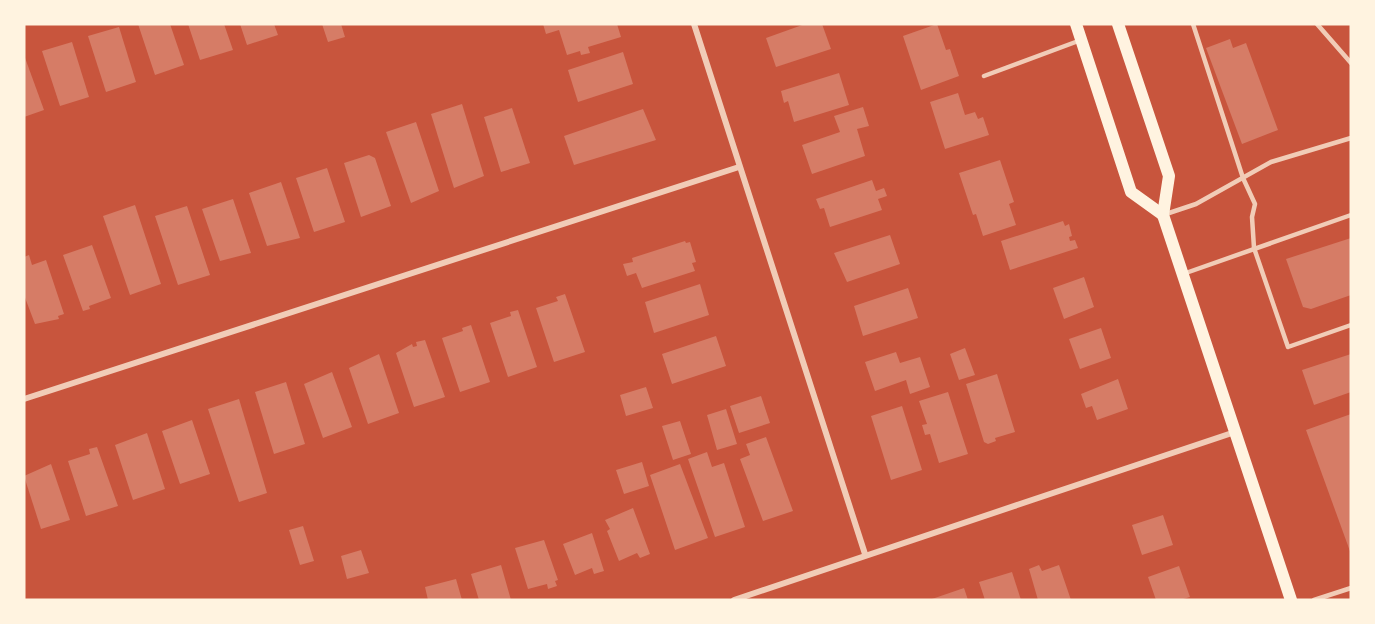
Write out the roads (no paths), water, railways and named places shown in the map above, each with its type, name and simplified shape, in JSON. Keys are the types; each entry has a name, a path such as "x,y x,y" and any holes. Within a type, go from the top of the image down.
{"main road":[{"path":"1076,24 1131,192 1163,215"},
{"path":"1118,24 1169,176 1163,215 1291,600"}],"street":[{"path":"694,24 865,554"},
{"path":"24,399 739,167"},
{"path":"734,600 865,554 1236,432"}],"lane":[{"path":"1193,24 1243,178 1255,204 1252,217 1254,248 1288,347 1351,325"},
{"path":"1317,24 1351,63"},
{"path":"984,76 1081,40"},
{"path":"1163,215 1196,204 1271,162 1351,138"},
{"path":"1183,274 1351,215"},
{"path":"1314,600 1351,588"}]}
